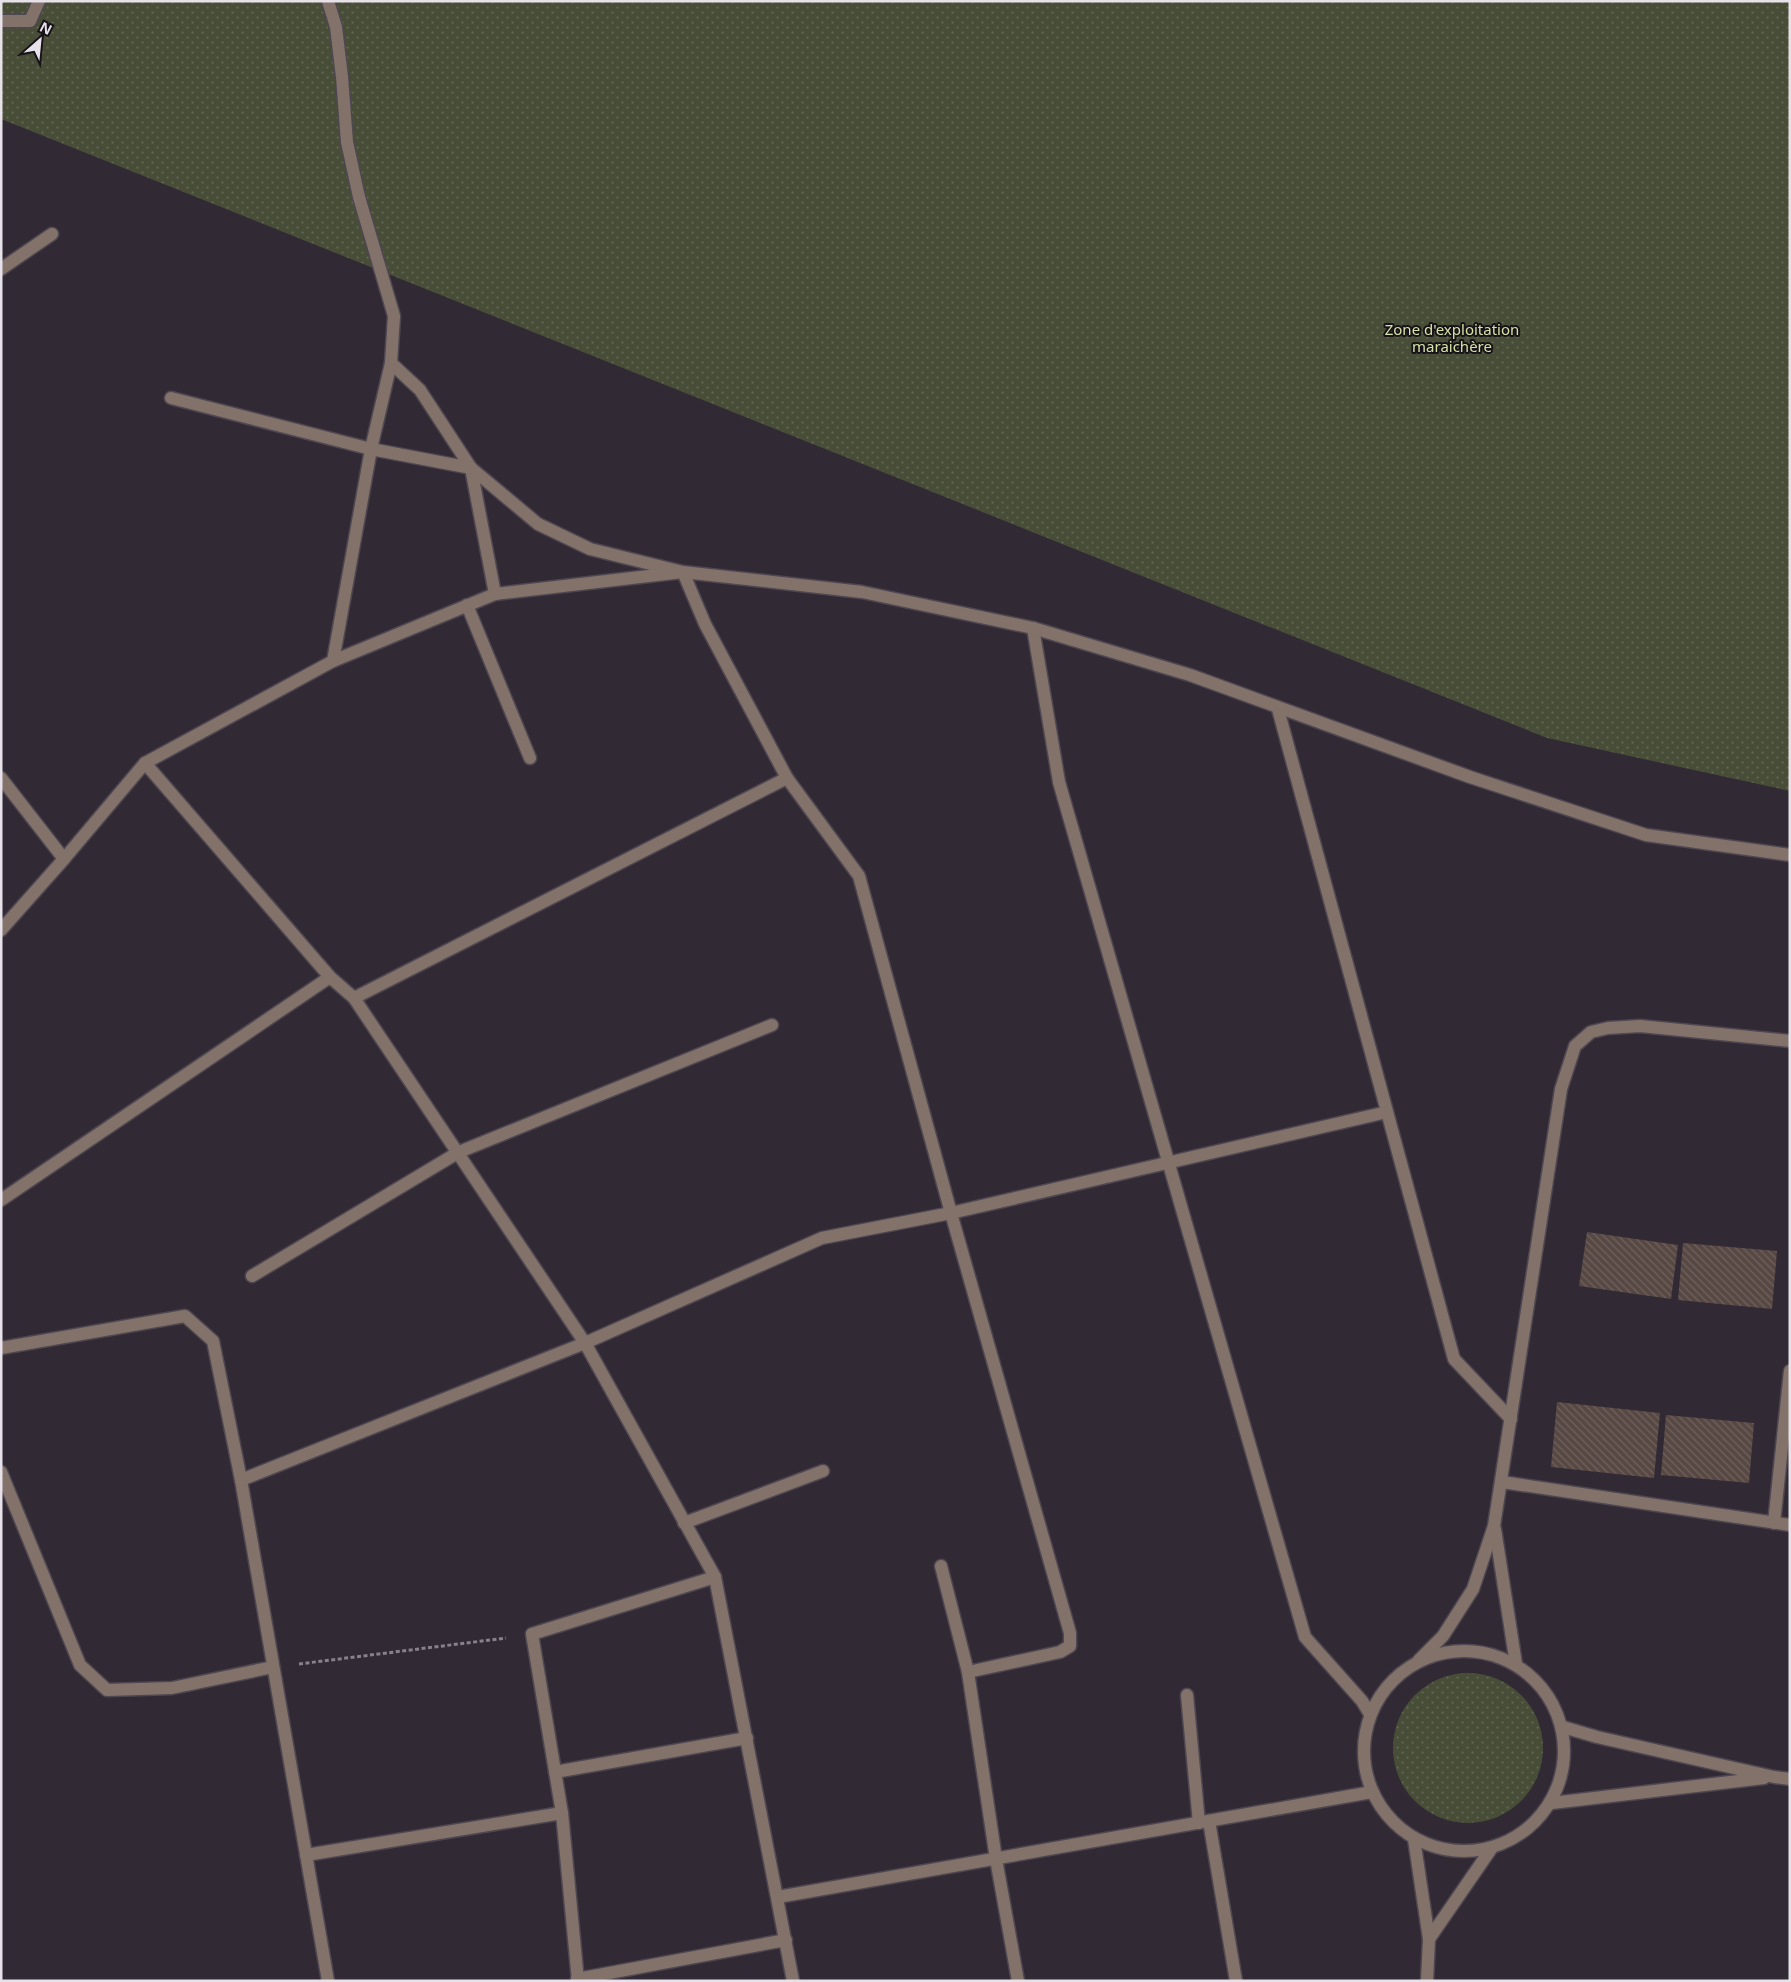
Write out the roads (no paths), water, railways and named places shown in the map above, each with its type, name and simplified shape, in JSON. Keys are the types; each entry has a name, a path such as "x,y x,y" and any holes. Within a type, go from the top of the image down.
{"street":[{"path":"1,22 30,21 38,1"},
{"path":"328,1 337,36 347,142 359,197 394,316 391,363 371,449 333,661"},
{"path":"1,269 52,234"},
{"path":"391,363 420,390 471,468 538,524 590,550 683,572 862,592 1034,628 1190,675 1278,709 1470,777 1646,836 1790,855"},
{"path":"170,398 371,449 471,468"},
{"path":"471,468 495,594"},
{"path":"1,930 64,859 145,762 333,661 495,594 683,572"},
{"path":"683,572 705,624 786,778 859,876 951,1213 1070,1633 1070,1646 1060,1652 968,1672"},
{"path":"467,605 530,758"},
{"path":"1034,628 1059,782 1305,1637 1362,1701 1370,1714"},
{"path":"1278,709 1454,1359 1511,1419"},
{"path":"145,762 330,977 354,998 585,1343 715,1577 793,1981"},
{"path":"1,778 64,859"},
{"path":"354,998 786,778"},
{"path":"1,1200 330,977"},
{"path":"252,1276 458,1152 772,1025"},
{"path":"1419,1660 1451,1650 1485,1652 1516,1664 1546,1691 1563,1727 1565,1766 1552,1803 1526,1832 1491,1849 1451,1852 1414,1839 1390,1819 1372,1792 1364,1766 1364,1740 1370,1714 1382,1692 1398,1674 1419,1660 1443,1636 1473,1589 1494,1526 1561,1089 1576,1046 1591,1032 1608,1028 1640,1026 1790,1041"},
{"path":"241,1480 585,1343 822,1238 951,1213 1387,1112"},
{"path":"1,1348 185,1316 213,1341 241,1480 328,1981"},
{"path":"1774,1523 1790,1371"},
{"path":"684,1523 823,1471"},
{"path":"1,1472 80,1665 107,1690 172,1688 273,1667"},
{"path":"1502,1482 1790,1525"},
{"path":"1494,1526 1516,1664"},
{"path":"941,1566 968,1672 996,1859 1018,1981"},
{"path":"715,1577 532,1634 562,1813 578,1980 786,1940"},
{"path":"1186,1695 1204,1822 1236,1981"},
{"path":"1563,1727 1597,1738 1790,1779"},
{"path":"555,1772 747,1738"},
{"path":"1552,1803 1774,1777"},
{"path":"778,1897 1372,1792"},
{"path":"306,1855 562,1813"},
{"path":"1414,1839 1429,1938 1427,1981"},
{"path":"1429,1938 1491,1849"}],"park label":[{"name":"Zone d'exploitation maraichère","path":"1452,338"}]}
